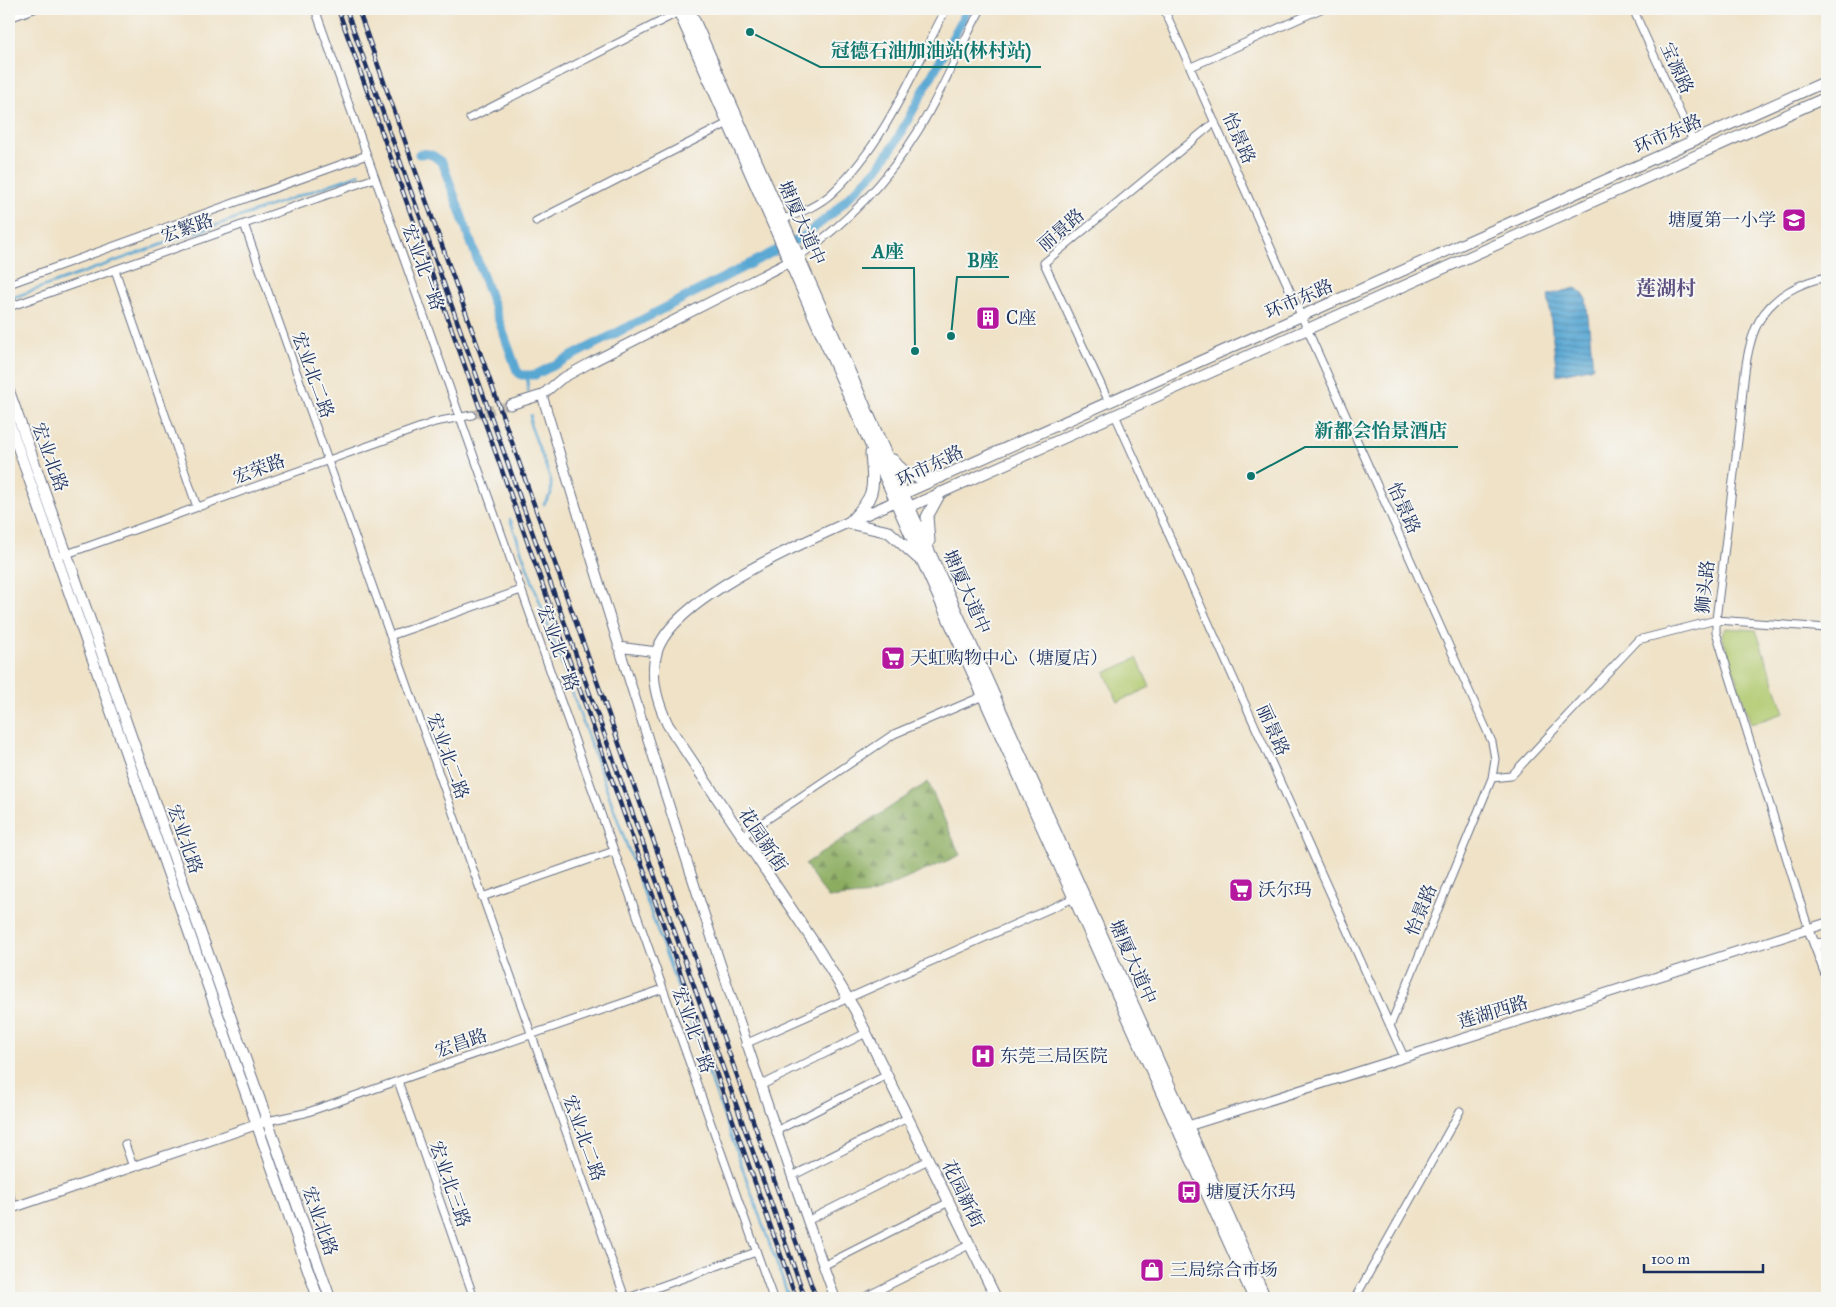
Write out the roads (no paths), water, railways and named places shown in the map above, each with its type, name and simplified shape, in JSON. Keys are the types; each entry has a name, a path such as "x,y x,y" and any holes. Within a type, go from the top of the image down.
{"main road":[{"name":"塘厦大道中","path":"682,10 728,123 781,226"},
{"name":"塘厦大道中","path":"682,10 781,226 792,256 928,561 1265,1298"},
{"name":"环市东路","path":"900,498 941,477 1827,81"},
{"name":"环市东路","path":"909,507 1827,96"},
{"name":"宏业北路","path":"9,391 62,556 318,1298"},
{"name":"宏业北路","path":"9,422 62,556 330,1298"},
{"path":"876,444 907,475 922,480 941,477"},
{"path":"876,444 873,491 868,502 849,523 889,532 928,561"},
{"path":"928,561 926,523 929,511 940,493"},
{"name":"塘厦大道中","path":"900,498 909,507 928,561 983,696 1254,1298"},
{"name":"花园新街","path":"900,498 739,574 690,610 665,635 657,652 654,681 658,704 668,725 818,950 848,999 996,1298"}],"street":[{"path":"9,18 34,9"},
{"name":"宏业北一路","path":"315,9 772,1298"},
{"path":"781,226 831,194 860,161 885,127 946,9"},
{"path":"510,405 542,395 561,379 792,256 839,226 864,202 893,166 918,130 981,9"},
{"name":"怡景路","path":"1164,9 1492,742 1494,758 1492,778 1390,1026"},
{"path":"1191,67 1321,9"},
{"name":"宝源路","path":"1633,9 1693,140"},
{"path":"470,118 682,10"},
{"name":"丽景路","path":"1109,402 1044,263 1215,122"},
{"path":"536,222 728,123"},
{"path":"9,284 367,155"},
{"name":"宏繁路","path":"9,307 375,178"},
{"name":"宏业北二路","path":"244,224 626,1298"},
{"path":"115,270 197,507"},
{"name":"狮头路","path":"1809,930 1716,632 1716,620 1742,404 1753,336 1760,320 1776,300 1798,286 1827,277"},
{"path":"542,395 618,646 745,1044 835,1298"},
{"name":"宏荣路","path":"62,556 435,422 472,415"},
{"name":"丽景路","path":"1115,415 1404,1058"},
{"path":"390,636 521,590"},
{"path":"1492,778 1511,776 1638,640 1716,620 1827,628"},
{"path":"618,646 657,652"},
{"path":"741,837 894,734 983,696"},
{"path":"482,897 614,852"},
{"path":"745,1044 1074,898"},
{"name":"莲湖西路","path":"1188,1126 1827,923"},
{"path":"1809,930 1827,977"},
{"path":"1814,943 1827,944"},
{"name":"宏昌路","path":"267,1121 305,1113 663,989"},
{"path":"760,1086 866,1033"},
{"path":"776,1131 887,1075"},
{"name":"宏业北三路","path":"398,1081 474,1298"},
{"path":"1355,1298 1460,1111"},
{"path":"792,1176 908,1118"},
{"path":"9,1193 11,1208 267,1121"},
{"path":"125,1144 133,1167"},
{"path":"807,1221 928,1160"},
{"path":"823,1266 949,1202"},
{"path":"863,1298 970,1245"},
{"path":"626,1298 756,1252"}],"water":[{"path":"1576,288 1586,297 1593,367 1557,375 1548,295"}],"waterway":[{"path":"419,154 432,155 443,164 517,371 521,375 535,375 804,236 833,213 878,168 894,145 968,9"},
{"path":"9,299 360,174"},
{"path":"527,376 528,391"},
{"path":"531,415 530,424 551,480 551,494 544,504"},
{"path":"510,519 789,1298"}],"tunnel":[{"path":"472,415 510,405"}],"railway":[{"path":"338,9 796,1298"},
{"path":"346,9 805,1298"},
{"path":"358,9 816,1298"}],"place":[{"name":"冠德石油加油站(林村站)","path":"750,32"},
{"name":"塘厦第一小学","path":"1794,220"},
{"name":"C座","path":"988,318"},
{"name":"B座","path":"951,336"},
{"name":"A座","path":"915,351"},
{"name":"新都会怡景酒店","path":"1251,476"},
{"name":"天虹购物中心（塘厦店）","path":"893,658"},
{"name":"沃尔玛","path":"1241,890"},
{"name":"东莞三局医院","path":"983,1056"},
{"name":"塘厦沃尔玛","path":"1189,1192"},
{"name":"三局综合市场","path":"1152,1270"}],"district":[{"name":"莲湖村","path":"1666,288"}]}
